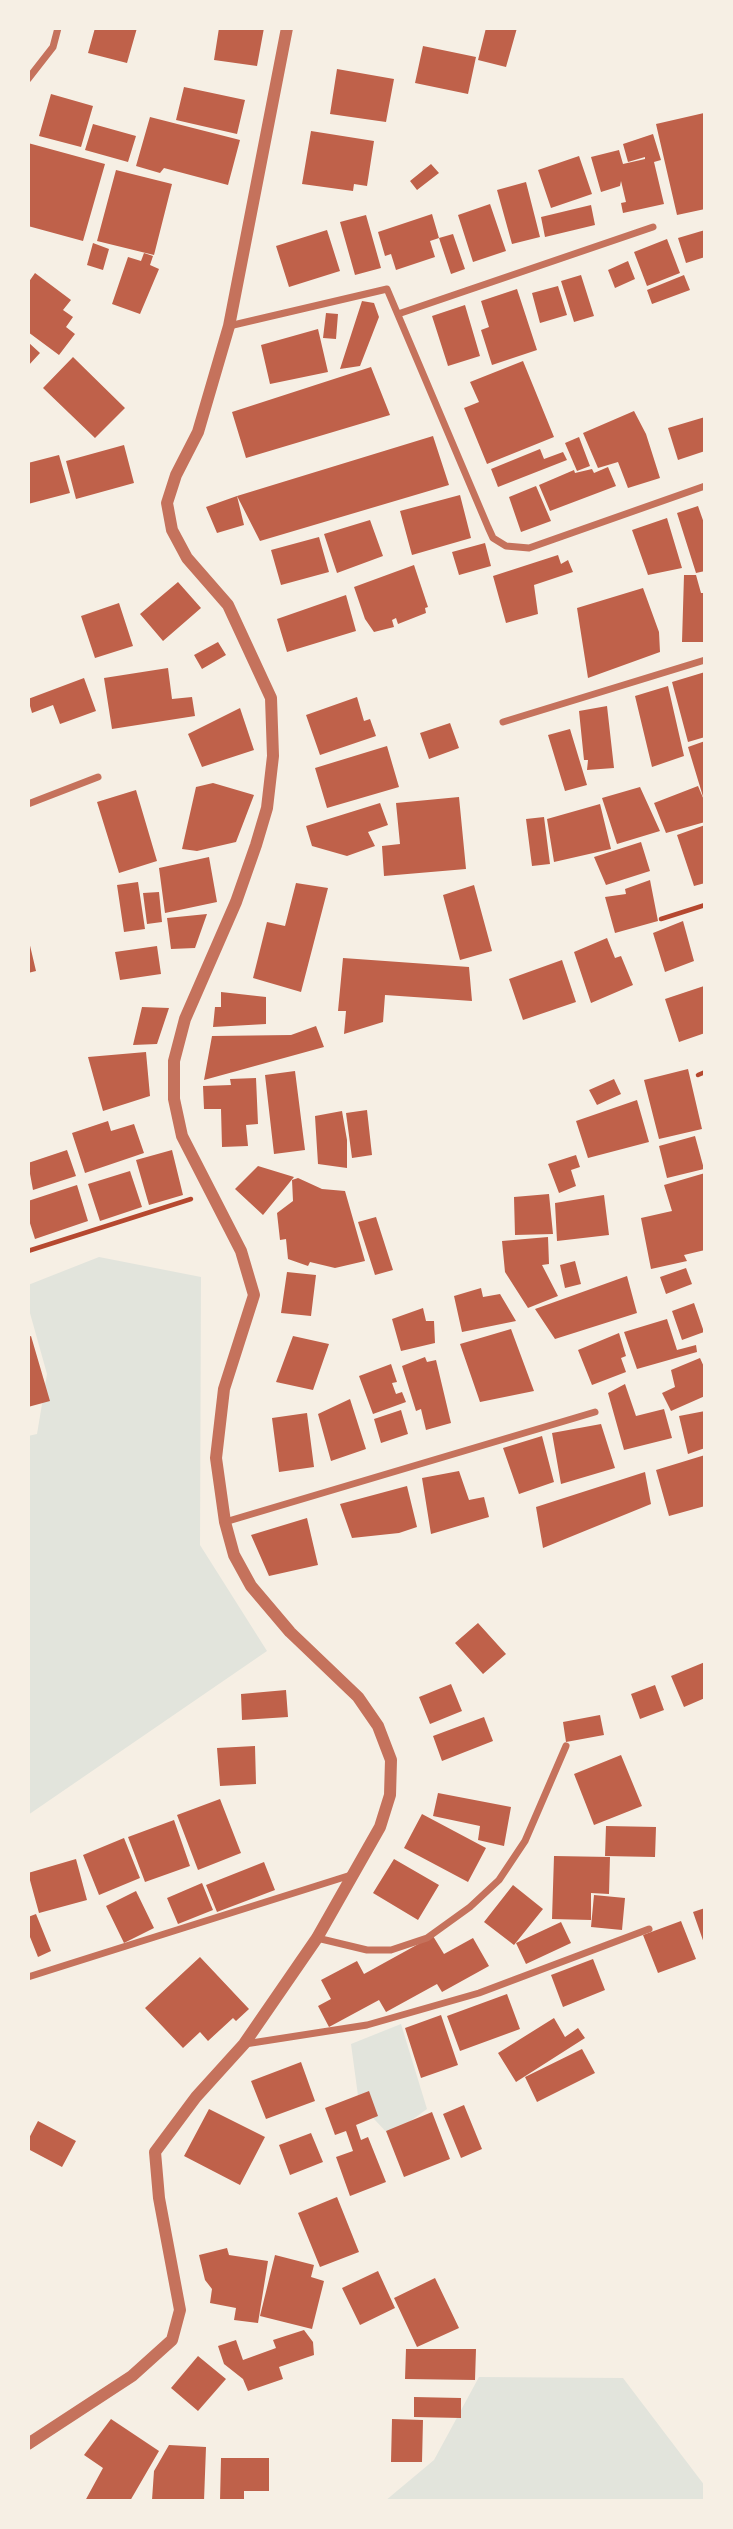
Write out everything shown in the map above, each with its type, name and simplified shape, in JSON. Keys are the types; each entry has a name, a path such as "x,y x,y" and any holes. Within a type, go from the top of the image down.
{"street":[{"path":"28,79 52,47 58,28"},
{"path":"28,2444 132,2376 172,2340 180,2310 159,2198 155,2152 196,2096 244,2044 317,1938 355,1874 383,1816 390,1795 391,1760 378,1726 358,1698 290,1632 251,1586 234,1555 225,1522 216,1458 224,1389 254,1295 242,1251 209,1193 182,1136 174,1099 174,1061 185,1019 236,902 267,808 273,755 271,698 228,605 187,558 177,539 167,503 176,475 198,432 229,326 287,28"},
{"path":"398,314 653,228"},
{"path":"229,326 387,289 493,538 506,546 529,548 705,486"},
{"path":"503,722 705,660"},
{"path":"28,804 98,777"},
{"path":"225,1522 595,1412"},
{"path":"317,1938 367,1950 391,1950 427,1938 470,1907 499,1880 525,1841 566,1746"},
{"path":"28,1978 355,1874"},
{"path":"244,2044 367,2025 479,1993 649,1929"}],"path":[{"path":"662,919 705,905"},
{"path":"698,1075 705,1072"},
{"path":"28,1251 209,1193"}],"shaded area":[{"path":"99,1257 201,1277 200,1545 267,1651 28,1815 28,1436 37,1434 47,1374 28,1306 28,1285"},
{"path":"401,2024 427,2109 390,2136 359,2103 351,2044"},
{"path":"479,2377 623,2378 705,2486 705,2501 385,2501 434,2460"}],"building":[{"path":"95,28 137,28 127,63 88,53"},
{"path":"219,28 264,28 257,66 214,60"},
{"path":"486,28 517,28 506,67 478,60"},
{"path":"423,46 476,57 468,94 415,83"},
{"path":"337,69 394,79 386,122 330,114"},
{"path":"184,87 245,100 237,134 176,120"},
{"path":"51,94 93,106 81,147 39,136"},
{"path":"704,113 705,209 677,215 656,124"},
{"path":"150,117 240,140 228,185 164,168 160,173 136,166"},
{"path":"93,124 136,136 128,162 85,150"},
{"path":"311,131 374,141 367,186 354,184 353,191 302,184"},
{"path":"653,134 661,160 654,162 664,204 623,213 621,203 626,202 621,181 620,186 601,192 591,157 619,150 623,164 645,159 628,162 623,144"},
{"path":"28,143 105,164 83,241 28,226"},
{"path":"579,156 592,194 551,208 538,170"},
{"path":"431,164 439,173 417,190 410,181"},
{"path":"116,170 172,184 154,255 97,241"},
{"path":"526,182 540,237 512,244 497,190"},
{"path":"490,204 506,251 473,262 458,215"},
{"path":"591,205 595,225 545,237 541,217"},
{"path":"432,214 439,238 430,241 435,257 396,270 391,254 385,256 378,232"},
{"path":"366,215 381,268 355,275 340,222"},
{"path":"327,230 340,271 289,287 276,246"},
{"path":"705,230 705,257 686,263 678,238"},
{"path":"453,234 465,269 451,274 439,238"},
{"path":"667,239 680,273 647,286 634,252"},
{"path":"93,243 109,249 103,270 87,265"},
{"path":"144,253 153,256 150,265 159,269 140,314 112,304 128,257 141,261"},
{"path":"628,261 635,279 615,288 608,270"},
{"path":"35,273 71,300 63,310 73,317 66,327 75,334 59,355 28,332 28,283"},
{"path":"581,275 594,316 574,322 561,281"},
{"path":"684,275 690,290 652,304 647,290"},
{"path":"558,286 567,315 540,323 532,293"},
{"path":"517,289 537,350 492,365 481,330 489,327 481,301"},
{"path":"362,301 374,303 379,317 360,366 340,369"},
{"path":"465,305 480,356 448,366 432,316"},
{"path":"326,313 338,314 336,339 323,338"},
{"path":"318,329 328,372 270,384 261,345"},
{"path":"28,342 40,353 28,366"},
{"path":"73,357 125,408 95,438 43,388"},
{"path":"523,361 554,437 487,464 464,408 479,402 470,382"},
{"path":"371,367 390,415 246,458 232,412"},
{"path":"634,411 646,434 660,478 628,488 618,462 598,468 583,433"},
{"path":"705,417 705,451 678,460 668,428"},
{"path":"433,436 449,485 260,541 237,496"},
{"path":"579,437 590,466 577,471 565,443"},
{"path":"124,445 134,483 76,499 66,461"},
{"path":"540,449 544,459 563,452 567,460 498,487 491,469"},
{"path":"59,455 70,493 28,504 28,463"},
{"path":"608,467 616,486 550,511 539,485 574,470 575,473 592,469 594,473"},
{"path":"536,486 551,521 521,532 509,497"},
{"path":"460,495 471,538 412,555 400,511"},
{"path":"237,496 244,525 217,533 206,507"},
{"path":"698,506 705,526 705,571 696,573 677,513"},
{"path":"667,518 682,568 648,575 632,530"},
{"path":"370,520 383,556 337,573 324,534"},
{"path":"319,537 329,572 281,585 271,550"},
{"path":"485,543 491,566 459,575 452,552"},
{"path":"558,555 561,564 568,560 573,572 534,585 538,614 506,623 493,576"},
{"path":"414,565 428,607 425,608 426,613 398,624 396,618 392,620 394,627 374,632 365,619 354,587"},
{"path":"684,575 696,575 701,593 705,593 705,642 682,642"},
{"path":"178,582 201,608 163,641 140,614"},
{"path":"643,588 659,632 660,652 588,678 577,608"},
{"path":"346,595 356,631 287,652 277,619"},
{"path":"119,603 133,646 95,658 81,616"},
{"path":"218,642 226,655 202,669 194,655"},
{"path":"168,668 172,699 192,697 195,716 112,729 104,678"},
{"path":"705,672 705,737 688,742 672,682"},
{"path":"84,678 96,711 60,724 53,705 32,713 28,699"},
{"path":"668,686 684,756 652,767 635,696"},
{"path":"357,697 364,721 370,719 376,736 320,755 306,715"},
{"path":"607,706 614,768 587,770 588,760 584,760 579,711"},
{"path":"240,708 254,750 202,767 188,734"},
{"path":"450,723 459,748 429,759 420,733"},
{"path":"570,729 587,785 565,791 548,735"},
{"path":"705,741 705,822 666,833 654,803 698,786 704,800 688,747"},
{"path":"387,746 399,787 327,808 315,768"},
{"path":"213,783 254,795 236,842 197,851 182,849 196,787"},
{"path":"640,787 660,831 617,844 602,798"},
{"path":"136,790 157,861 119,873 97,802"},
{"path":"459,797 466,869 384,876 382,846 400,844 396,803"},
{"path":"380,803 388,825 368,832 375,846 347,856 312,846 306,826"},
{"path":"600,804 611,849 554,862 547,819"},
{"path":"544,817 550,864 532,866 526,819"},
{"path":"705,825 705,883 694,886 677,835"},
{"path":"641,842 650,871 606,885 594,857"},
{"path":"209,857 217,902 165,913 159,868"},
{"path":"650,880 658,921 615,933 605,897 626,894 625,889"},
{"path":"138,882 145,929 124,932 117,885"},
{"path":"296,883 328,888 301,992 253,978 267,922 285,926"},
{"path":"474,885 492,951 460,960 443,895"},
{"path":"159,892 162,922 147,924 143,893"},
{"path":"207,914 195,948 171,949 167,918"},
{"path":"683,921 694,961 665,972 653,933"},
{"path":"28,937 36,971 28,973"},
{"path":"607,938 615,958 621,956 633,985 591,1003 574,952"},
{"path":"157,946 161,974 120,980 115,952"},
{"path":"343,958 469,967 472,1001 385,995 383,1022 344,1034 346,1011 338,1011"},
{"path":"562,960 576,1002 523,1020 509,979"},
{"path":"704,986 705,1033 679,1042 665,999"},
{"path":"221,992 266,997 266,1024 213,1027 215,1007 221,1007"},
{"path":"142,1007 169,1008 157,1044 133,1045"},
{"path":"316,1026 324,1047 204,1080 212,1036 291,1035"},
{"path":"146,1052 150,1096 103,1111 88,1057"},
{"path":"688,1069 702,1129 659,1139 644,1080"},
{"path":"295,1071 305,1150 274,1154 265,1075"},
{"path":"256,1078 258,1124 246,1125 248,1146 222,1147 221,1109 204,1109 203,1086 231,1085 230,1079"},
{"path":"614,1079 621,1094 597,1105 589,1090"},
{"path":"637,1100 649,1142 588,1158 576,1121"},
{"path":"367,1110 372,1155 352,1158 346,1113"},
{"path":"342,1111 347,1140 347,1168 318,1164 315,1116"},
{"path":"108,1121 111,1131 134,1124 144,1153 85,1173 72,1133"},
{"path":"695,1136 704,1169 667,1178 659,1146"},
{"path":"67,1150 76,1176 33,1190 28,1163"},
{"path":"172,1150 183,1195 149,1205 136,1160"},
{"path":"576,1155 580,1167 571,1170 576,1186 559,1193 548,1164"},
{"path":"258,1166 294,1177 263,1215 235,1189"},
{"path":"130,1171 142,1207 100,1221 88,1184"},
{"path":"705,1173 705,1250 684,1255 687,1261 651,1269 641,1218 672,1211 664,1185"},
{"path":"298,1178 322,1189 345,1191 365,1261 335,1268 310,1262 308,1266 288,1259 286,1239 280,1240 277,1213 293,1201 292,1180"},
{"path":"77,1185 88,1221 35,1239 28,1217 28,1201"},
{"path":"549,1194 553,1234 515,1235 514,1197"},
{"path":"604,1195 609,1235 557,1241 555,1203"},
{"path":"376,1217 393,1270 375,1275 358,1222"},
{"path":"548,1237 549,1264 542,1265 558,1296 528,1308 505,1272 502,1241"},
{"path":"575,1261 581,1284 565,1288 560,1265"},
{"path":"686,1268 692,1284 666,1294 660,1277"},
{"path":"287,1272 316,1275 311,1316 281,1313"},
{"path":"627,1276 637,1313 555,1339 535,1309"},
{"path":"481,1288 483,1297 500,1294 516,1321 462,1332 454,1296"},
{"path":"694,1303 704,1332 682,1340 672,1311"},
{"path":"423,1308 426,1321 434,1321 435,1343 401,1351 392,1319"},
{"path":"667,1319 677,1350 696,1345 697,1352 637,1369 624,1332"},
{"path":"511,1329 534,1391 480,1402 460,1344"},
{"path":"619,1333 626,1356 621,1358 626,1372 592,1385 578,1350"},
{"path":"31,1336 50,1401 28,1407 28,1337"},
{"path":"293,1336 329,1344 313,1390 276,1382"},
{"path":"425,1357 427,1362 436,1360 451,1423 426,1430 421,1409 416,1411 402,1366"},
{"path":"700,1358 705,1369 705,1396 671,1411 662,1393 675,1387 671,1370"},
{"path":"391,1364 397,1382 392,1383 396,1394 402,1392 406,1402 373,1414 359,1376"},
{"path":"625,1384 636,1416 664,1409 672,1438 624,1450 608,1393"},
{"path":"350,1399 366,1449 331,1461 318,1414"},
{"path":"401,1410 408,1434 381,1443 374,1419"},
{"path":"705,1411 705,1448 688,1454 679,1416"},
{"path":"307,1413 314,1467 279,1472 272,1418"},
{"path":"601,1424 615,1468 561,1484 552,1433"},
{"path":"542,1436 554,1482 519,1494 503,1448"},
{"path":"705,1455 705,1506 669,1516 656,1470"},
{"path":"459,1471 469,1500 484,1497 489,1517 431,1534 422,1478"},
{"path":"645,1472 651,1504 543,1548 536,1507"},
{"path":"407,1486 417,1527 399,1533 352,1538 340,1504"},
{"path":"307,1518 318,1565 269,1576 251,1535"},
{"path":"478,1623 506,1654 483,1674 455,1643"},
{"path":"705,1662 705,1698 684,1707 671,1676"},
{"path":"451,1684 462,1711 430,1724 419,1697"},
{"path":"655,1685 664,1710 640,1719 631,1694"},
{"path":"286,1690 288,1717 242,1720 241,1694"},
{"path":"600,1715 604,1735 566,1742 563,1722"},
{"path":"484,1717 493,1741 442,1761 433,1736"},
{"path":"255,1746 256,1784 220,1786 217,1748"},
{"path":"621,1755 642,1806 594,1825 574,1774"},
{"path":"438,1793 511,1807 504,1846 478,1840 480,1826 433,1816"},
{"path":"220,1799 241,1853 198,1870 177,1815"},
{"path":"422,1814 486,1848 468,1882 404,1848"},
{"path":"174,1820 190,1866 145,1882 128,1837"},
{"path":"606,1826 656,1827 655,1857 605,1856"},
{"path":"124,1838 140,1878 99,1895 83,1855"},
{"path":"554,1856 610,1857 609,1894 591,1893 591,1920 552,1919"},
{"path":"76,1859 87,1900 39,1913 28,1873"},
{"path":"394,1859 439,1885 418,1920 373,1893"},
{"path":"264,1862 275,1890 217,1912 206,1885"},
{"path":"202,1883 213,1910 178,1924 167,1898"},
{"path":"513,1885 543,1909 514,1945 484,1922"},
{"path":"136,1891 154,1928 124,1943 106,1906"},
{"path":"594,1895 625,1898 622,1930 591,1927"},
{"path":"705,1908 705,1946 693,1912"},
{"path":"36,1914 51,1951 38,1957 28,1932 28,1917"},
{"path":"681,1921 696,1959 658,1973 643,1935"},
{"path":"561,1922 571,1943 526,1964 516,1943"},
{"path":"433,1936 444,1954 473,1938 489,1966 442,1992 437,1984 386,2012 379,2000 329,2027 318,2006 331,1999 321,1980 357,1961 364,1974"},
{"path":"200,1957 249,2009 236,2021 233,2018 208,2041 200,2032 183,2048 145,2008"},
{"path":"593,1959 605,1990 563,2007 551,1975"},
{"path":"507,1994 520,2029 460,2051 447,2016"},
{"path":"441,2015 458,2065 421,2078 405,2028"},
{"path":"554,2018 565,2037 578,2028 585,2038 516,2082 498,2053"},
{"path":"582,2049 595,2073 537,2102 525,2077"},
{"path":"301,2062 315,2101 266,2119 251,2081"},
{"path":"369,2091 378,2116 356,2125 361,2140 368,2137 386,2182 350,2196 336,2157 353,2151 346,2131 335,2135 325,2108"},
{"path":"464,2105 482,2149 461,2158 443,2114"},
{"path":"209,2109 265,2137 240,2185 184,2156"},
{"path":"432,2112 450,2159 404,2177 386,2131"},
{"path":"38,2121 76,2141 62,2167 28,2149 28,2140"},
{"path":"311,2133 323,2162 290,2175 279,2145"},
{"path":"337,2197 359,2252 320,2267 298,2213"},
{"path":"227,2248 229,2255 268,2261 258,2323 234,2320 236,2308 210,2303 212,2289 205,2280 199,2255"},
{"path":"275,2255 314,2265 311,2277 324,2281 312,2329 260,2316"},
{"path":"378,2271 395,2308 360,2325 342,2288"},
{"path":"435,2278 459,2328 417,2347 394,2298"},
{"path":"304,2330 313,2342 314,2355 279,2367 283,2379 248,2391 243,2379 224,2364 218,2346 236,2340 243,2360 276,2348 273,2340"},
{"path":"406,2349 476,2349 475,2380 405,2379"},
{"path":"198,2356 226,2379 198,2411 171,2388"},
{"path":"414,2397 461,2398 461,2418 414,2417"},
{"path":"111,2419 159,2451 130,2501 85,2501 103,2468 84,2455"},
{"path":"392,2419 423,2420 422,2462 391,2462"},
{"path":"169,2445 206,2447 204,2501 152,2500 154,2471"},
{"path":"221,2458 269,2458 269,2491 244,2491 244,2501 220,2501"}]}
